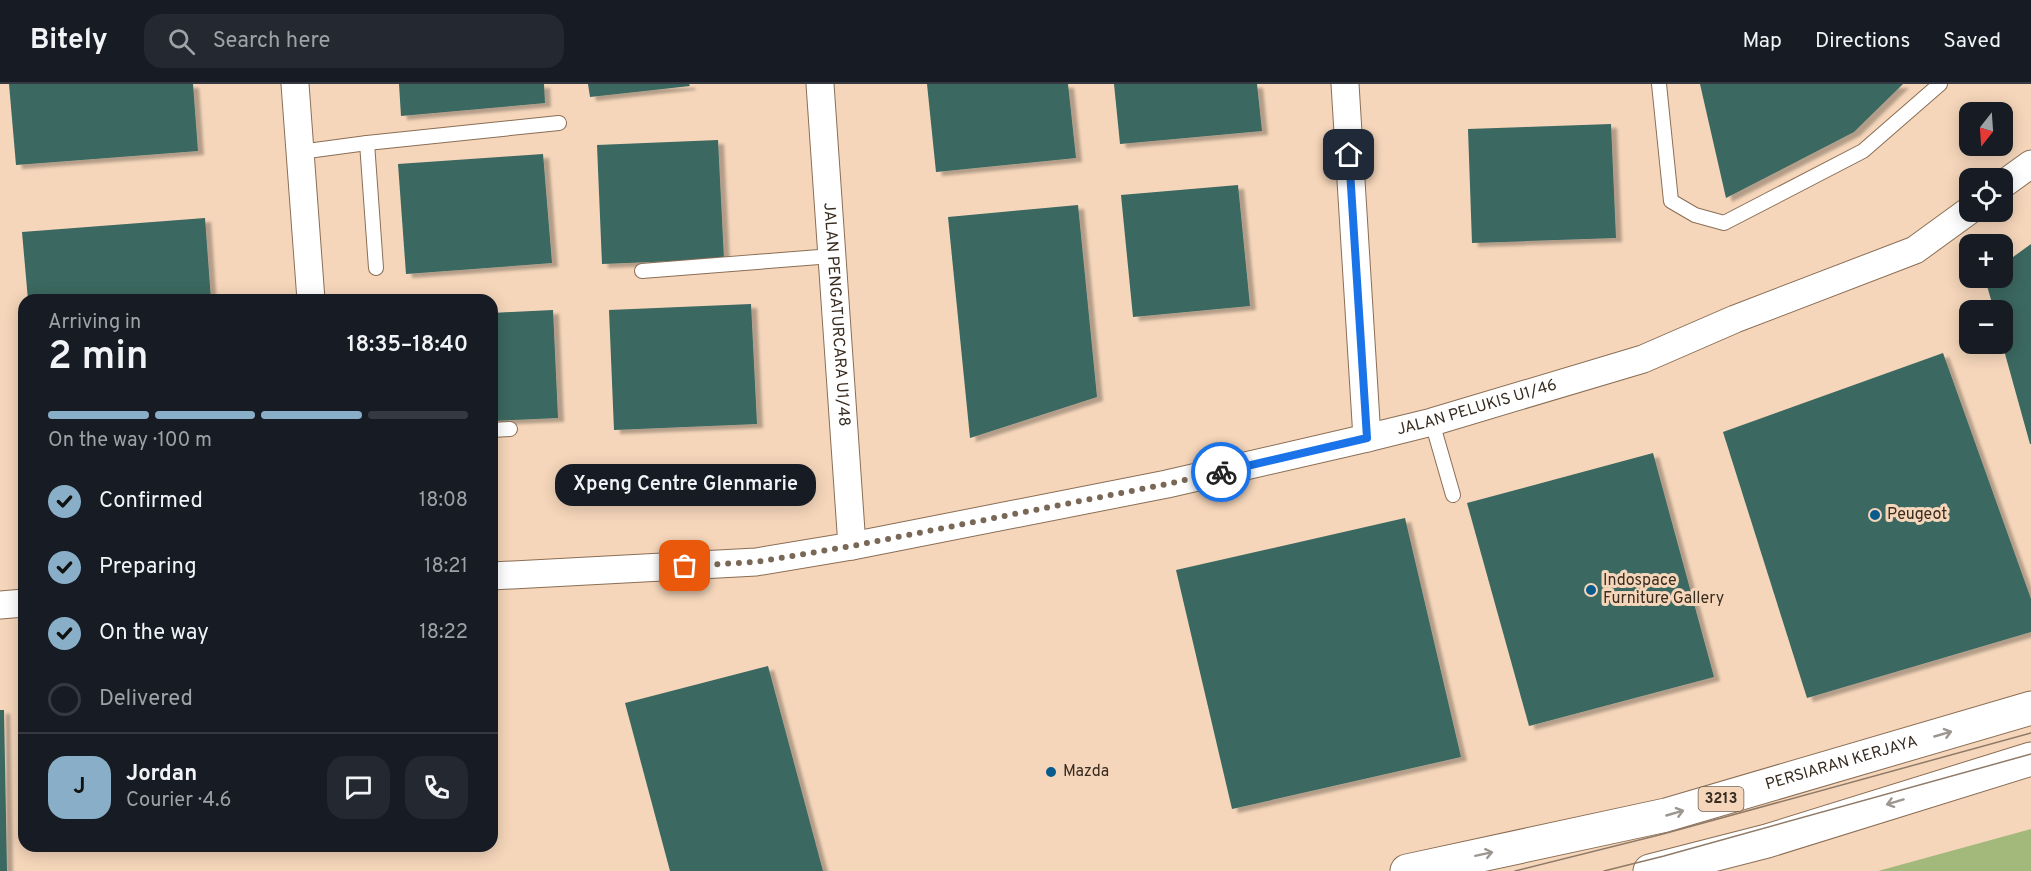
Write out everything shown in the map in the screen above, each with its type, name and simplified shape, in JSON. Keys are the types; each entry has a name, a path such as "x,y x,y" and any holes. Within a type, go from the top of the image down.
{"main road":[{"name":"PERSIARAN KERJAYA","path":"1407,871 1666,815 2031,708"},
{"path":"1650,871 1767,841 2031,759"}],"street":[{"path":"295,84 311,294"},
{"name":"JALAN PENGATURCARA U1/48","path":"820,84 852,546"},
{"path":"1345,84 1367,438"},
{"path":"2013,177 2031,164"},
{"name":"JALAN PELUKIS U1/46","path":"498,576 756,562 852,546 1167,484 1367,438 1431,422 1643,359 1735,319 1915,250 1959,218"},
{"path":"0,605 18,604"}],"lane":[{"path":"1659,84 1671,201 1695,215 1724,223 1863,152 1940,84"},
{"path":"300,152 559,123"},
{"path":"367,143 376,268"},
{"path":"642,271 832,256"},
{"path":"1431,422 1453,495"},
{"path":"498,430 510,429"}],"green space":[{"path":"2031,829 2031,871 1878,871"}],"building":[{"path":"9,84 193,84 198,151 16,165"},
{"path":"399,84 544,84 545,103 401,116"},
{"path":"588,84 689,84 690,86 590,97"},
{"path":"927,84 1068,84 1076,158 936,172"},
{"path":"1114,84 1257,84 1262,131 1120,144"},
{"path":"1700,84 1903,84 1854,132 1726,198"},
{"path":"1611,124 1616,238 1472,243 1468,129"},
{"path":"718,140 724,259 602,264 597,145"},
{"path":"543,154 552,263 406,274 398,164"},
{"path":"1238,185 1250,306 1133,317 1121,195"},
{"path":"1078,205 1097,397 970,438 948,217"},
{"path":"205,218 211,294 27,294 22,232"},
{"path":"2031,244 2031,444 2005,354 2013,354 2013,300 1991,300 1988,288 2013,288 2013,257"},
{"path":"751,304 757,424 614,430 609,310"},
{"path":"553,310 558,418 498,421 498,313"},
{"name":"Peugeot","path":"1943,353 2031,599 2031,632 1807,698 1723,432"},
{"name":"Indospace Furniture Gallery","path":"1653,453 1714,677 1529,726 1467,503"},
{"path":"1405,518 1461,757 1232,809 1176,570"},
{"path":"768,666 823,871 670,871 625,703"},
{"path":"0,710 4,710 7,871 0,871"}],"tram line":[{"path":"1515,871 1663,834 2031,733"},
{"path":"1604,871 2031,754"}],"way so far":[{"path":"685,566 756,562 852,546 1221,472"}],"place":[{"name":"Peugeot","path":"1875,515"},
{"name":"Xpeng Centre Glenmarie","path":"685,566"},
{"name":"Indospace Furniture Gallery","path":"1591,590"},
{"name":"Mazda","path":"1051,772"}],"route":[{"path":"1221,472 1367,438 1349,155"}]}
